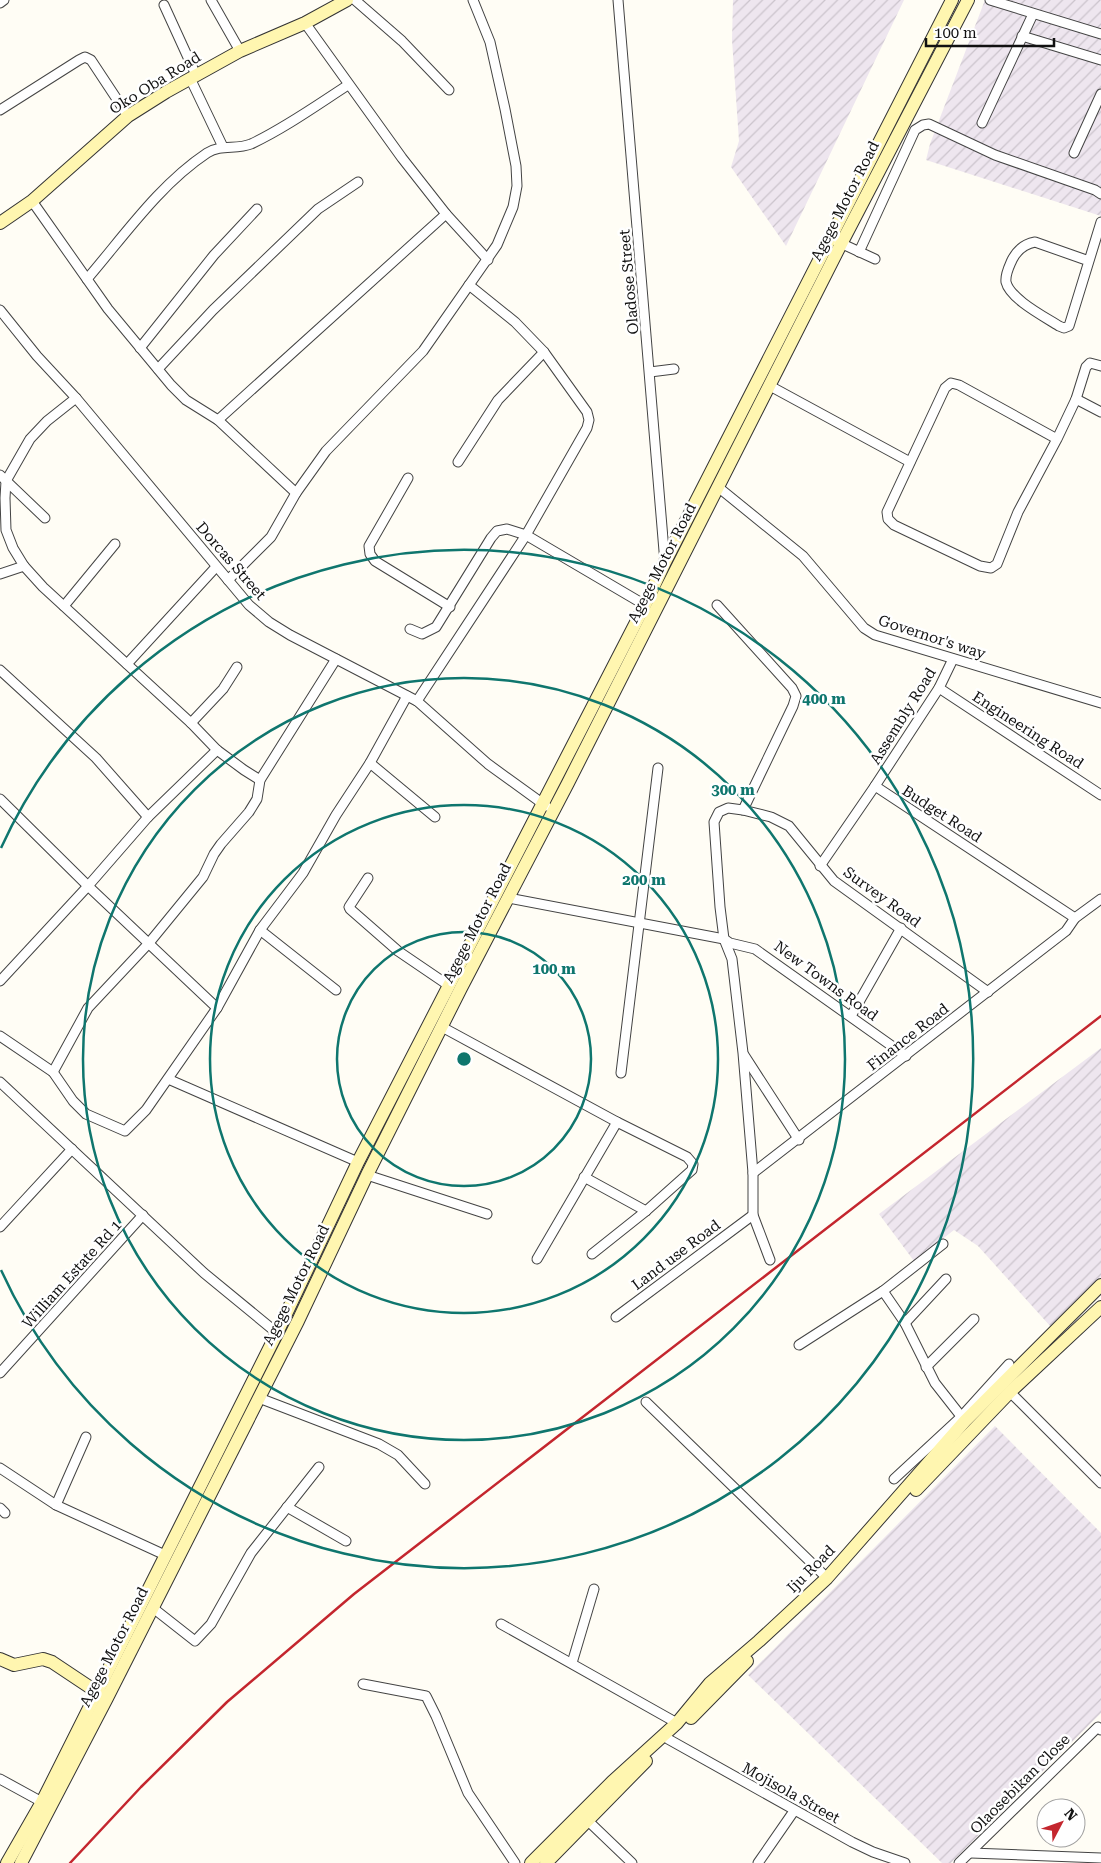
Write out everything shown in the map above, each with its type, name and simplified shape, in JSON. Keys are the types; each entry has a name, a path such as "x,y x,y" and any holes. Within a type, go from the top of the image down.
{"main road":[{"name":"Oko Oba Road","path":"0,223 32,201 128,116 240,51 305,23 347,0"},
{"name":"Agege Motor Road","path":"20,1863 101,1695 165,1555 277,1333 358,1162 371,1137 442,1026 554,810 770,386 836,241 952,0"},
{"name":"Agege Motor Road","path":"8,1863 101,1695 153,1608 305,1307 384,1143 448,986 645,605 664,562 968,0"},
{"path":"371,1137 384,1143"},
{"name":"Iju Road","path":"546,1863 612,1782 677,1723 710,1683 827,1578 963,1419 1101,1285"},
{"name":"Iju Road","path":"531,1863 668,1739 829,1578 1010,1392 1101,1308"},
{"path":"0,1659 14,1664 43,1659 52,1662 101,1695"}],"street":[{"path":"0,3 4,0"},
{"path":"211,0 240,51"},
{"path":"355,0 402,40 449,90"},
{"path":"228,580 271,537 296,493 326,450 423,351 497,245 513,207 517,186 516,166 490,42 473,0"},
{"name":"Oladose Street","path":"618,0 650,372 664,562"},
{"path":"990,0 1101,34"},
{"path":"164,5 223,146"},
{"path":"982,123 1033,14"},
{"path":"305,23 348,84 446,214 488,260"},
{"path":"1022,36 1101,60"},
{"path":"0,110 86,57 91,60 128,116"},
{"path":"87,278 158,194 197,160 223,146 236,148 250,144 303,114 348,84"},
{"path":"1074,153 1101,94"},
{"path":"859,252 915,130 922,125 929,124 995,155 1095,190 1101,194"},
{"path":"158,369 213,310 318,210 358,182"},
{"path":"32,201 108,309 186,400 218,420 296,493"},
{"path":"140,348 214,255 257,209"},
{"path":"218,420 446,214"},
{"path":"1088,261 1035,242 1028,243 1015,255 1006,272 1008,289 1013,295 1059,326 1064,328 1069,326 1101,222"},
{"path":"836,241 875,259"},
{"path":"417,701 526,535 587,428 589,420 587,412 544,352 515,322 469,285"},
{"name":"Dorcas Street","path":"0,310 249,605 269,622 290,635 417,701 488,764 541,804 554,810"},
{"path":"458,462 498,400 544,352"},
{"path":"1057,439 959,385 951,383 945,388 910,462 887,512 888,519 894,525 980,566 990,568 997,564 1018,512 1057,439 1076,399 1086,367 1090,363 1101,366"},
{"path":"650,372 674,369"},
{"path":"770,386 910,462"},
{"path":"76,398 47,421 30,439 3,478 6,530 13,548 24,566 43,587 218,750 260,780"},
{"path":"1076,399 1101,412"},
{"path":"3,478 46,518"},
{"path":"408,478 369,546 370,554 375,561 450,607"},
{"name":"Governor's way","path":"718,487 803,556 864,628 875,635 1101,703"},
{"path":"410,629 422,634 436,627 497,531 507,529 526,535 645,605"},
{"path":"64,606 115,544"},
{"path":"664,562 675,572"},
{"path":"0,574 24,566"},
{"path":"127,664 216,566"},
{"path":"717,605 792,688 796,696 743,810"},
{"path":"53,1072 88,1008 149,943 203,876 214,854 249,812 257,799 260,780 336,659"},
{"name":"Assembly Road","path":"875,786 939,688 954,659"},
{"path":"191,723 223,689 238,667"},
{"path":"0,670 96,758 148,818"},
{"name":"Engineering Road","path":"939,688 1101,795"},
{"path":"0,1036 53,1072 73,1101 86,1114 125,1131 146,1110 217,1008 260,930 303,873 336,814 370,763 407,696"},
{"path":"0,981 148,818 218,750"},
{"path":"370,763 435,817"},
{"path":"620,1073 658,768"},
{"path":"820,866 875,786"},
{"name":"Budget Road","path":"875,786 1075,918"},
{"path":"0,799 88,886 217,1008"},
{"name":"Survey Road","path":"724,939 714,822 719,812 728,808 771,817 790,826 820,866 834,881 988,992"},
{"path":"368,878 349,907 350,909 398,951 448,986"},
{"name":"New Towns Road","path":"508,898 724,939 730,943 760,951 906,1056"},
{"name":"Finance Road","path":"753,1174 1066,931 1075,918 1101,899"},
{"path":"851,1016 901,928"},
{"path":"260,930 336,990"},
{"path":"724,939 732,959 743,1053 753,1174 753,1215 770,1260"},
{"path":"442,1026 617,1122 687,1157 693,1164 692,1170 646,1211 592,1254"},
{"path":"743,1053 755,1075 799,1140"},
{"path":"168,1079 358,1162"},
{"path":"0,1082 204,1272 277,1333"},
{"path":"536,1259 617,1122"},
{"path":"0,1227 72,1149"},
{"path":"367,1175 487,1214"},
{"path":"584,1177 646,1211"},
{"name":"William Estate Rd 1","path":"0,1373 143,1215"},
{"name":"Land use Road","path":"616,1318 753,1215"},
{"path":"799,1345 883,1291 944,1244"},
{"path":"905,1323 946,1279"},
{"path":"883,1291 905,1323 935,1383 963,1419"},
{"path":"926,1367 974,1319"},
{"path":"894,1479 963,1419 1008,1364"},
{"path":"1010,1392 1101,1483"},
{"path":"259,1398 379,1444 398,1455 425,1484"},
{"path":"646,1402 827,1578"},
{"path":"56,1504 86,1437"},
{"path":"153,1608 195,1641 211,1624 251,1553 319,1467"},
{"path":"0,1468 56,1504 165,1555"},
{"path":"287,1508 346,1541"},
{"path":"572,1663 594,1589"},
{"path":"501,1624 677,1723"},
{"path":"363,1684 426,1696 468,1793 515,1863"},
{"name":"Olaosebikan Close","path":"959,1863 1098,1727 1101,1730"},
{"name":"Mojisola Street","path":"668,1739 794,1811 873,1852 905,1863"},
{"path":"0,1779 42,1802"},
{"path":"758,1863 794,1811"},
{"path":"584,1817 632,1863"},
{"path":"971,1853 1101,1858"}],"shaded area":[{"path":"733,0 904,0 786,246 731,167 739,141 732,40"},
{"path":"985,0 1101,0 1101,216 926,160 930,144"},
{"path":"1101,1048 1101,1277 1051,1327 978,1246 954,1230 914,1261 879,1214"},
{"path":"995,1426 1101,1533 1101,1713 951,1863 942,1863 748,1675"}],"railway":[{"path":"70,1863 141,1787 227,1702 354,1594 1101,1016"}]}
